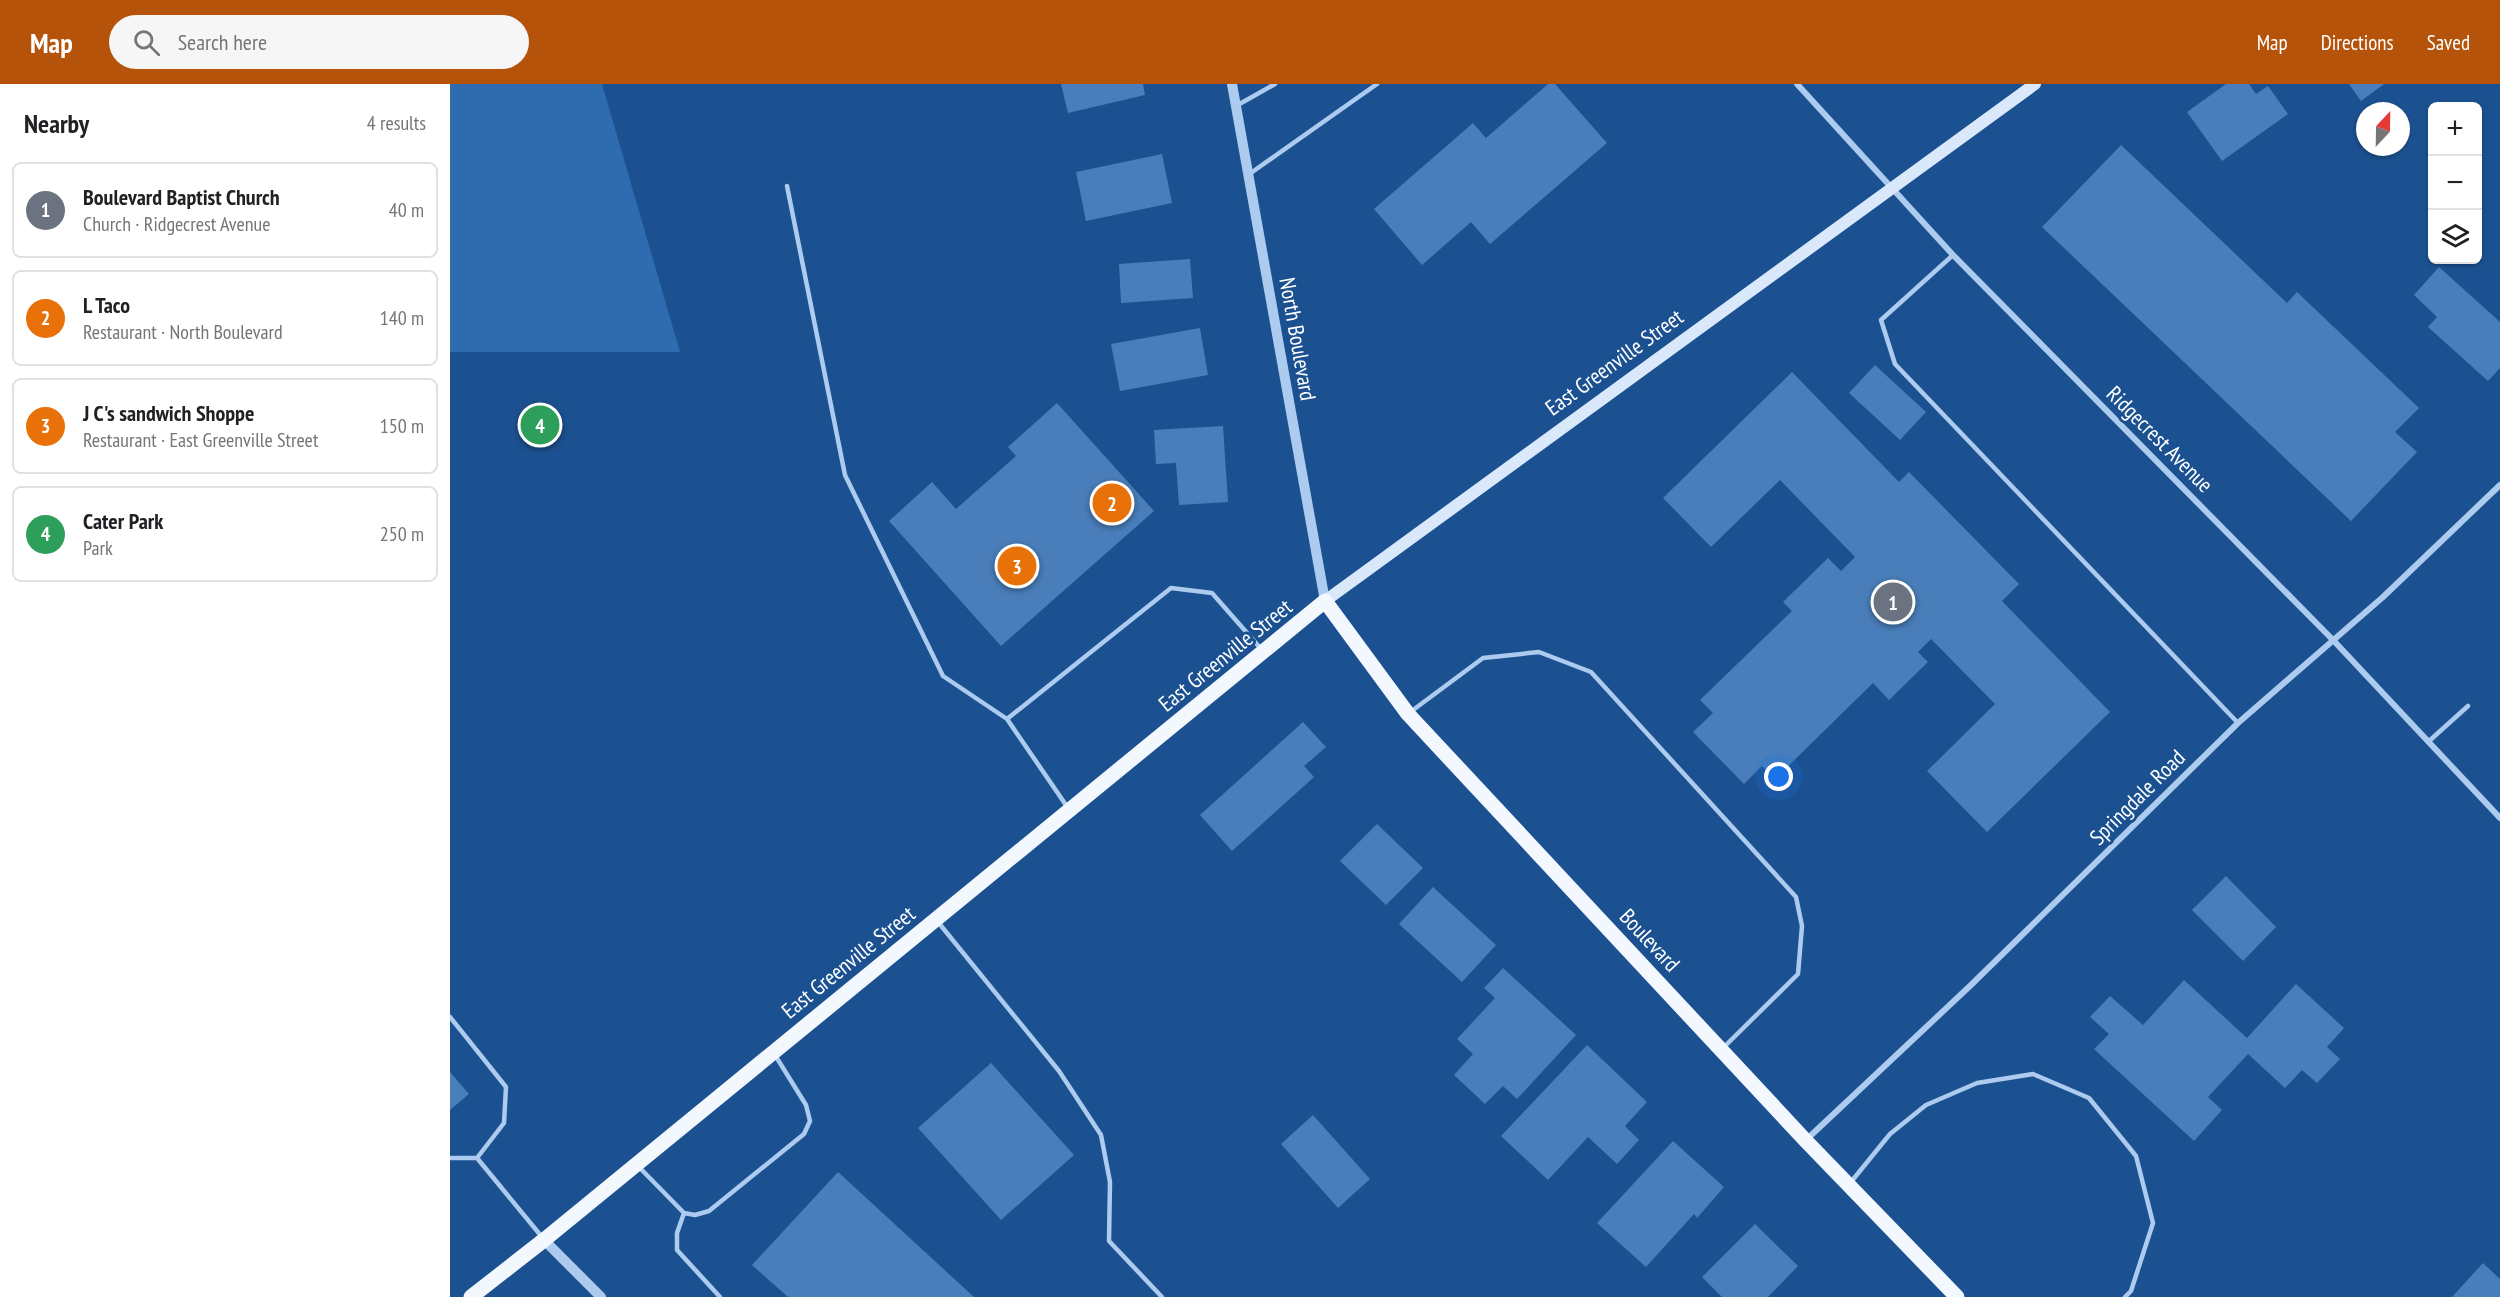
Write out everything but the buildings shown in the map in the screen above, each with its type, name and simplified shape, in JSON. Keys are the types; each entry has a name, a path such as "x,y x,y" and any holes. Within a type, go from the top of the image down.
{"main road":[{"name":"East Greenville Street","path":"471,1297 544,1240 1325,602 2035,84"},
{"name":"Boulevard","path":"1325,602 1408,714 1721,1050 1957,1297"}],"street":[{"name":"North Boulevard","path":"1232,84 1325,602"},
{"name":"Ridgecrest Avenue","path":"1797,84 1953,255 2333,640 2500,818"},
{"name":"Springdale Road","path":"1806,1140 1971,986 2238,723 2383,597 2500,485"},
{"path":"544,1240 601,1297"}],"lane":[{"path":"1236,106 1275,84"},
{"path":"1248,175 1377,84"},
{"path":"787,186 845,475 943,676 1007,719 1070,810"},
{"path":"1953,255 1881,320 1895,364 2238,723"},
{"path":"1007,719 1171,588 1212,592 1264,652"},
{"path":"1408,714 1483,658 1539,652 1591,672 1796,897 1802,926 1797,974 1721,1050"},
{"path":"2428,742 2468,706"},
{"path":"936,920 1059,1071 1101,1135 1110,1182 1109,1241 1162,1297"},
{"path":"450,1017 506,1087 504,1123 477,1158"},
{"path":"636,1165 684,1213 695,1215 709,1211 804,1134 810,1121 806,1105 774,1052"},
{"path":"1849,1185 1890,1134 1926,1105 1977,1083 2033,1074 2089,1098 2136,1156 2153,1223 2131,1291 2125,1297"},
{"path":"450,1158 477,1158"},
{"path":"477,1158 544,1240"},
{"path":"684,1213 677,1233 677,1250 690,1267 720,1297"}],"shaded area":[{"path":"450,84 602,84 680,352 450,352"}],"place":[{"name":"Cater Park","path":"540,425"},
{"name":"L Taco","path":"1112,503"},
{"name":"J C's sandwich Shoppe","path":"1017,566"},
{"name":"Boulevard Baptist Church","path":"1893,602"}]}
